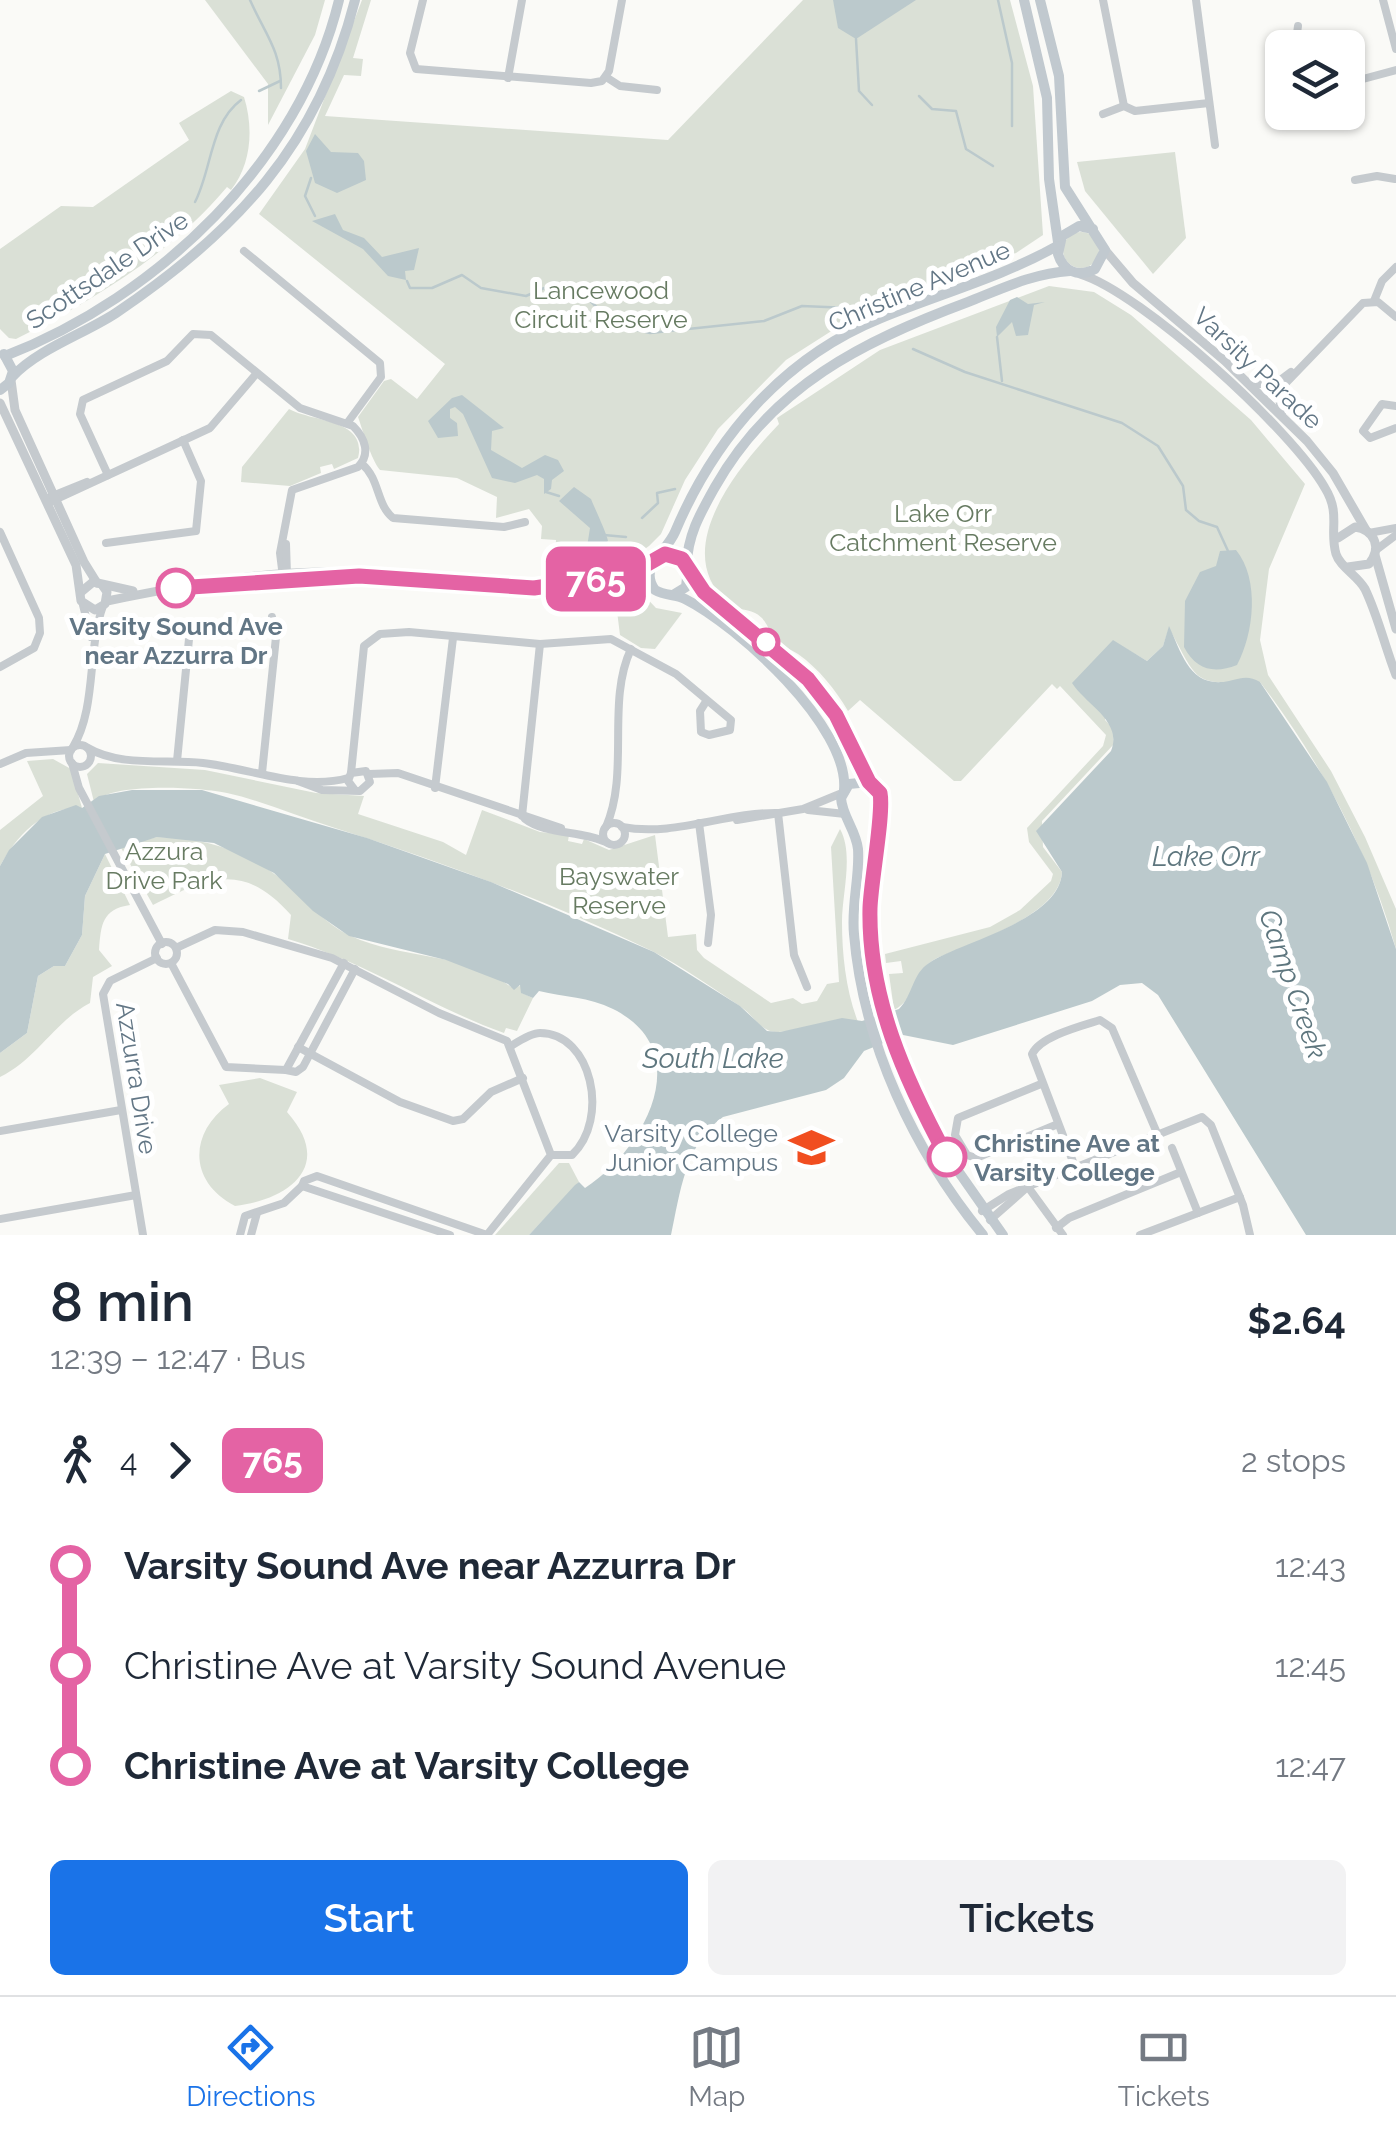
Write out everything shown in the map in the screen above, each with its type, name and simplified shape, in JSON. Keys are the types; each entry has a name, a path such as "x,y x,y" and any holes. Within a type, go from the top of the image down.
{"main road":[{"name":"Scottsdale Drive","path":"2,351 86,314 178,251 221,213 289,118 322,51 339,0"},
{"name":"Scottsdale Drive","path":"0,390 23,366 79,337 180,269 246,209 304,123 342,43 355,0"},
{"path":"1024,0 1047,98 1048,180 1060,260 1075,272 1100,264 1105,250 1074,206 1064,179 1059,76 1040,0"},
{"path":"1058,244 1072,228 1093,229"},
{"name":"Christine Avenue","path":"656,559 722,444 760,400 796,368 877,319 1058,244"},
{"name":"Christine Avenue","path":"688,569 694,529 730,462 771,412 820,370 907,325 1036,276 1075,272"},
{"path":"2,351 12,364 12,378"},
{"path":"986,1216 977,1228 933,1163 879,1053 865,1011 853,929 858,847 846,814 844,773 835,746 803,698 704,612 651,585 648,573 656,559 677,556 704,592 808,679 836,715 869,782 880,793 870,927 882,1006 895,1048 942,1148 986,1216 1003,1235"},
{"path":"668,595 680,592 688,569"},
{"path":"843,791 855,782 869,782"},
{"path":"846,814 863,821 878,812"}],"street":[{"path":"423,0 410,53 416,69 592,83 606,77"},
{"path":"508,78 522,0"},
{"path":"606,77 622,0"},
{"path":"1103,0 1124,106"},
{"path":"1196,0 1214,145"},
{"path":"1383,0 1396,49"},
{"path":"1297,30 1298,26"},
{"path":"1365,78 1396,70"},
{"path":"606,77 620,86 657,90"},
{"path":"1104,114 1124,106 1135,111 1209,103"},
{"path":"1356,180 1396,178 1396,187"},
{"name":"Varsity Parade","path":"1105,250 1133,283 1282,415 1333,473 1368,531"},
{"path":"244,252 380,363 381,377 348,422"},
{"path":"1282,415 1279,398 1284,386 1358,307 1374,300 1382,281 1396,267"},
{"name":"Varsity Parade","path":"1075,272 1110,284 1144,310 1213,369 1302,456 1334,506 1336,541"},
{"path":"1374,300 1396,318"},
{"path":"108,475 80,414 87,397 167,361 198,332 211,335 300,408 348,422 363,441 362,464 374,476 384,508 393,518 504,527 525,522"},
{"path":"1250,384 1274,384 1307,360"},
{"path":"52,498 216,423 256,374"},
{"path":"12,378 15,410 76,565 92,642"},
{"path":"0,403 100,584 105,604 92,642 84,715 84,793"},
{"path":"1396,406 1382,404 1364,430 1370,438 1396,428"},
{"path":"106,543 196,531 201,481 183,440"},
{"path":"284,576 292,490 362,464"},
{"path":"1396,532 1349,528 1336,541 1338,559 1366,590 1396,675"},
{"path":"1368,531 1396,629"},
{"path":"0,532 40,625 34,648 0,667"},
{"path":"1348,567 1364,566 1396,532"},
{"path":"616,576 656,559"},
{"path":"83,604 91,609 144,592 284,576 359,576 516,588 638,576 651,585"},
{"path":"81,592 86,585 100,584 144,592"},
{"path":"262,774 276,636 272,617"},
{"path":"178,761 189,639 186,626"},
{"path":"354,790 350,775 368,640 380,634 410,632 540,644 611,639 676,674 731,720 730,730 709,735 701,732 700,711 707,700"},
{"path":"436,788 453,638"},
{"path":"522,816 540,644"},
{"path":"608,843 605,829 612,804 624,668 631,649"},
{"path":"84,715 72,748 72,763 162,944 176,948 228,929 344,963 511,1046 551,1155"},
{"path":"0,764 26,753 87,747 114,758"},
{"path":"43,752 72,763 114,758 178,761 322,782 366,772 398,773 608,843 623,842 650,830 750,813 803,809 843,791"},
{"path":"355,755 366,772 369,786"},
{"path":"294,779 322,790 354,790 384,779 409,779"},
{"path":"612,804 622,826 623,842"},
{"path":"803,809 846,814"},
{"path":"778,813 794,955 808,987"},
{"path":"699,823 711,914 708,943"},
{"path":"580,832 622,826 650,830"},
{"path":"162,944 157,958 163,964 171,963"},
{"path":"176,948 171,963 226,1067 300,1071 355,968"},
{"name":"Azzurra Drive","path":"143,1235 103,994 110,981 157,958"},
{"path":"286,1070 344,963"},
{"path":"1075,1167 1032,1054 1036,1045 1086,1024 1108,1022 1156,1134"},
{"path":"511,1046 536,1033 553,1036 581,1061 592,1083 594,1112 581,1146 567,1157 551,1155"},
{"path":"298,1047 400,1102 453,1121 463,1119 491,1092 523,1078"},
{"path":"1041,1084 958,1118 956,1135 967,1155 976,1158 1058,1124"},
{"path":"0,1131 122,1110"},
{"path":"986,1216 1028,1187 1193,1118 1205,1118 1240,1196 1250,1235"},
{"path":"1172,1148 1198,1213"},
{"path":"240,1235 245,1216 284,1203 308,1177 317,1176 487,1235 551,1155"},
{"path":"1028,1187 1060,1232 1069,1218 1181,1172"},
{"path":"302,1186 450,1235"},
{"path":"0,1219 136,1195"},
{"path":"1147,1234 1240,1196"},
{"path":"381,1212 386,1200"},
{"path":"251,1235 257,1213"}],"green space":[{"path":"205,0 325,0 315,35 268,125 268,84"},
{"name":"Lancewood Circuit Reserve","path":"362,0 371,0 353,58 363,59 361,76 344,75 325,116 668,140 803,0 1010,0 1033,86 1043,235 1016,253 855,316 786,360 718,429 685,480 661,534 649,546 625,563 554,575 556,540 541,539 542,526 529,509 496,518 497,497 457,478 380,470 358,417 384,381 391,379 417,399 445,364 259,214 305,149"},
{"path":"231,91 244,97 250,134 247,158 231,190 227,187 182,233 129,274 44,325 16,339 9,338 0,329 0,249 61,206 93,207 189,140 179,123"},
{"path":"1175,152 1186,238 1153,274 1085,191 1077,162"},
{"path":"1081,232 1094,237 1099,250 1094,263 1081,268 1068,263 1063,250 1068,237"},
{"name":"Lake Orr Catchment Reserve","path":"1049,286 1094,292 1131,315 1251,420 1305,484 1269,569 1260,640 1268,675 1331,771 1365,837 1396,909 1396,949 1372,878 1341,809 1282,712 1260,682 1209,681 1201,677 1193,671 1169,628 1163,646 1147,661 1113,641 1105,720 1112,727 1114,744 1042,821 1043,847 1062,872 1057,888 1030,915 929,963 907,999 894,1010 889,974 903,973 901,961 886,963 885,954 990,927 1020,910 1051,881 1053,874 1029,842 1027,828 1103,746 1106,735 1060,686 1057,689 1052,684 961,781 954,781 860,700 848,711 820,673 778,643 760,616 728,603 711,581 705,558 708,533 731,484 779,424 777,418 880,350"},
{"path":"289,409 347,429 359,445 358,458 334,469 332,464 320,467 321,473 290,486 241,482 242,467"},
{"path":"635,586 656,608 682,613 655,649 641,648 620,635 614,587"},
{"path":"53,759 71,769 82,808 44,817 23,833 0,866 0,830 43,796 27,761"},
{"name":"Bayswater Reserve","path":"98,763 205,770 316,793 364,796 358,814 443,842 466,855 482,810 540,832 569,835 568,841 582,844 584,839 609,850 655,835 668,937 696,934 697,950 704,958 771,1003 793,998 802,1004 817,1001 827,984 839,982 831,847 840,829 847,862 842,922 844,960 858,1022 835,1021 770,1031 686,971 614,933 456,869 240,796 157,788 119,791 94,802 87,774"},
{"name":"Azzura Drive Park","path":"157,837 225,848 271,871 324,918 351,936 474,968 511,987 521,986 522,993 533,998 517,1031 506,1028 504,1033 344,960 288,939 291,915 274,898 242,881 209,881 153,905 120,846"},
{"path":"105,854 130,905 108,914 102,926 99,950 112,966 93,977 90,1003 0,1077 0,1053 27,1033 38,976 54,966 65,966 82,935 85,896"},
{"path":"260,1078 297,1092 287,1112 301,1132 307,1149 306,1164 299,1177 272,1197 235,1206 209,1184 199,1157 201,1143 206,1129 229,1104 219,1085"},
{"path":"559,1163 569,1163 579,1182 529,1235 495,1235"}],"water":[{"path":"833,0 916,0 856,39 838,28"},
{"path":"315,134 331,152 358,153 364,161 366,180 337,193 315,183 306,151"},
{"path":"335,214 343,230 364,238 382,257 419,248 414,270 405,271 406,280 388,276 363,249 312,221"},
{"path":"1017,297 1028,304 1045,302 1034,305 1028,335 1016,336 1012,322 997,337 996,327 1010,300"},
{"path":"462,395 504,428 492,431 491,450 522,468 545,455 558,460 564,471 552,480 551,489 544,494 544,479 537,475 515,483 492,478 463,414 455,407 450,409 450,418 457,423 458,436 438,438 428,421 452,398"},
{"path":"574,487 591,499 608,541 593,552 587,547 590,528 559,501"},
{"path":"1236,550 1244,562 1251,591 1247,638 1237,665 1206,668 1194,661 1184,647 1185,601 1200,572 1216,566 1220,551"},
{"name":"Lake Orr","path":"1169,626 1189,667 1205,680 1252,678 1260,682 1327,782 1367,863 1396,949 1396,1235 1306,1235 1158,995 1142,983 1120,985 1092,1001 953,1045 903,1035 864,1051 844,1078 826,1090 723,1117 710,1128 692,1155 671,1235 529,1235 575,1185 579,1182 585,1188 606,1171 642,1126 653,1101 657,1075 653,1050 639,1028 613,1009 595,1002 539,991 533,998 521,993 520,985 514,990 508,984 446,960 349,936 313,911 274,873 214,843 157,837 105,854 85,896 82,935 65,966 54,966 38,976 27,1033 0,1053 0,866 9,850 42,817 76,805 82,808 99,796 132,790 202,790 367,838 491,882 654,952 740,1006 767,1031 780,1032 842,1018 862,1021 899,1009 929,963 1027,917 1057,889 1062,872 1036,831 1111,751 1113,740 1108,722 1072,683 1113,640 1147,661 1163,646"}],"waterway":[{"name":"Camp Creek","path":"250,0 275,52 281,88"},
{"path":"998,0 1012,63 1012,126"},
{"path":"856,39 859,91 872,105"},
{"path":"259,91 280,81"},
{"path":"919,96 932,109 956,111 966,149 993,166"},
{"path":"195,202 217,134 241,100"},
{"name":"Camp Creek","path":"311,178 305,196 315,216"},
{"name":"Camp Creek","path":"407,281 410,288 432,288 462,275 481,288 526,296 549,286 581,292 615,325 650,333 764,321 802,306 850,308 889,294"},
{"path":"997,337 1002,381"},
{"name":"Camp Creek","path":"913,349 965,372 1122,423 1158,446 1183,486 1186,510 1199,521 1217,527 1228,551"},
{"path":"642,518 658,503 657,493 675,489"},
{"path":"546,492 559,496"},
{"path":"604,535 626,537"}],"bus line":[{"name":"765","path":"176,588 359,576 534,588 616,576 644,567 665,554 682,559 704,592 808,679 836,715 869,782 880,793 870,897 873,967 902,1066 947,1157"}],"place":[{"name":"Varsity Sound Ave near Azzurra Dr","path":"176,588"},
{"name":"Varsity College Junior Campus","path":"811,1147"},
{"name":"Christine Ave at Varsity College","path":"947,1157"}],"water label":[{"name":"South Lake","path":"713,1058"}]}
